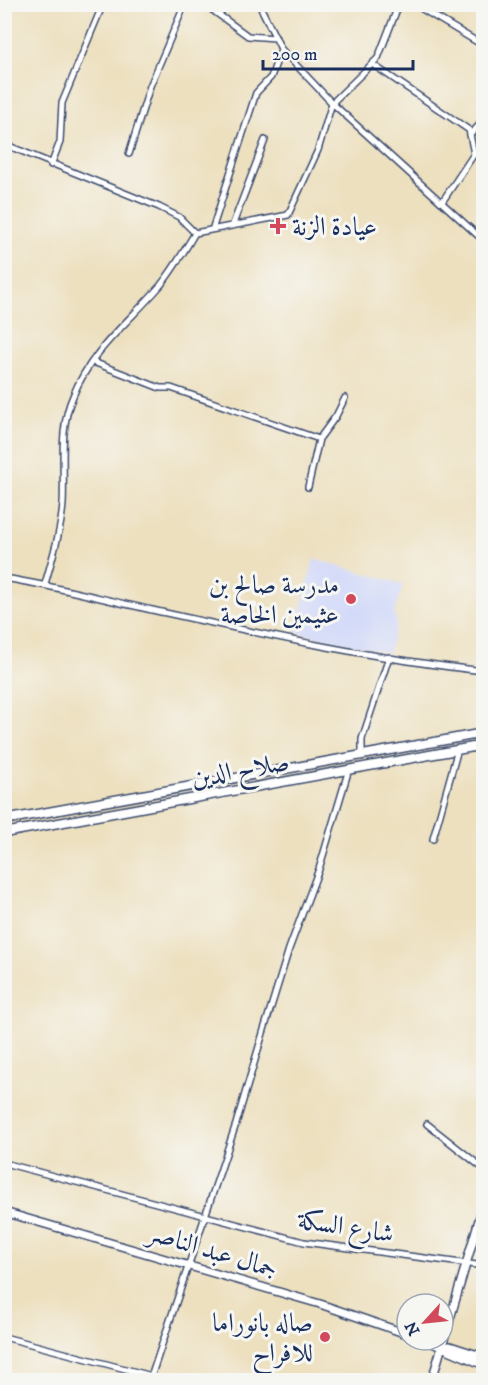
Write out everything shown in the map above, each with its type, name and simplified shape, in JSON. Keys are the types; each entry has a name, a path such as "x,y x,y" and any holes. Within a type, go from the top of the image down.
{"highway":[{"name":"صلاح الدين","path":"4,820 483,733"},
{"name":"صلاح الدين","path":"4,833 483,745"},
{"path":"197,785 203,793 197,798"},
{"path":"24,816 21,826 25,829"}],"main road":[{"path":"455,1300 483,1203"},
{"name":"جمال عبد الناصر","path":"4,1212 188,1264 320,1304 395,1330"},
{"path":"455,1348 483,1357"},
{"path":"432,1380 440,1352"},
{"path":"451,1352 483,1365"}],"street":[{"path":"51,165 60,142 62,103 103,4"},
{"path":"129,154 153,79 185,4"},
{"path":"204,4 248,36 276,38"},
{"path":"259,4 281,49 332,103 483,241"},
{"path":"45,585 63,506 65,424 72,397 93,362 113,332 160,285 195,232 288,215 318,150 332,103 378,58 399,4"},
{"path":"414,4 483,46"},
{"path":"213,227 256,93 271,77 281,49"},
{"path":"372,64 469,130 474,154 442,202"},
{"path":"470,135 483,120"},
{"path":"234,224 265,140"},
{"path":"4,144 159,207 178,218 195,232"},
{"path":"93,362 160,388 171,388 319,439"},
{"path":"308,487 319,439 336,416 345,398"},
{"path":"4,578 45,585 174,615 390,657 483,671"},
{"path":"362,755 362,739 390,657"},
{"path":"433,839 458,749"},
{"path":"4,1337 151,1378 230,1144 276,991 319,869 349,768"},
{"path":"427,1124 483,1169"},
{"name":"شارع السكة","path":"4,1163 304,1242 483,1266"}],"shaded area":[{"name":"مدرسة صالح بن عثيمين الخاصة","path":"314,559 403,584 394,614 397,623 388,653 295,632"}],"place":[{"name":"عيادة الزنة","path":"278,226"},
{"name":"مدرسة صالح بن عثيمين الخاصة","path":"351,599"},
{"name":"صاله بانوراما للافراح","path":"325,1337"}]}
